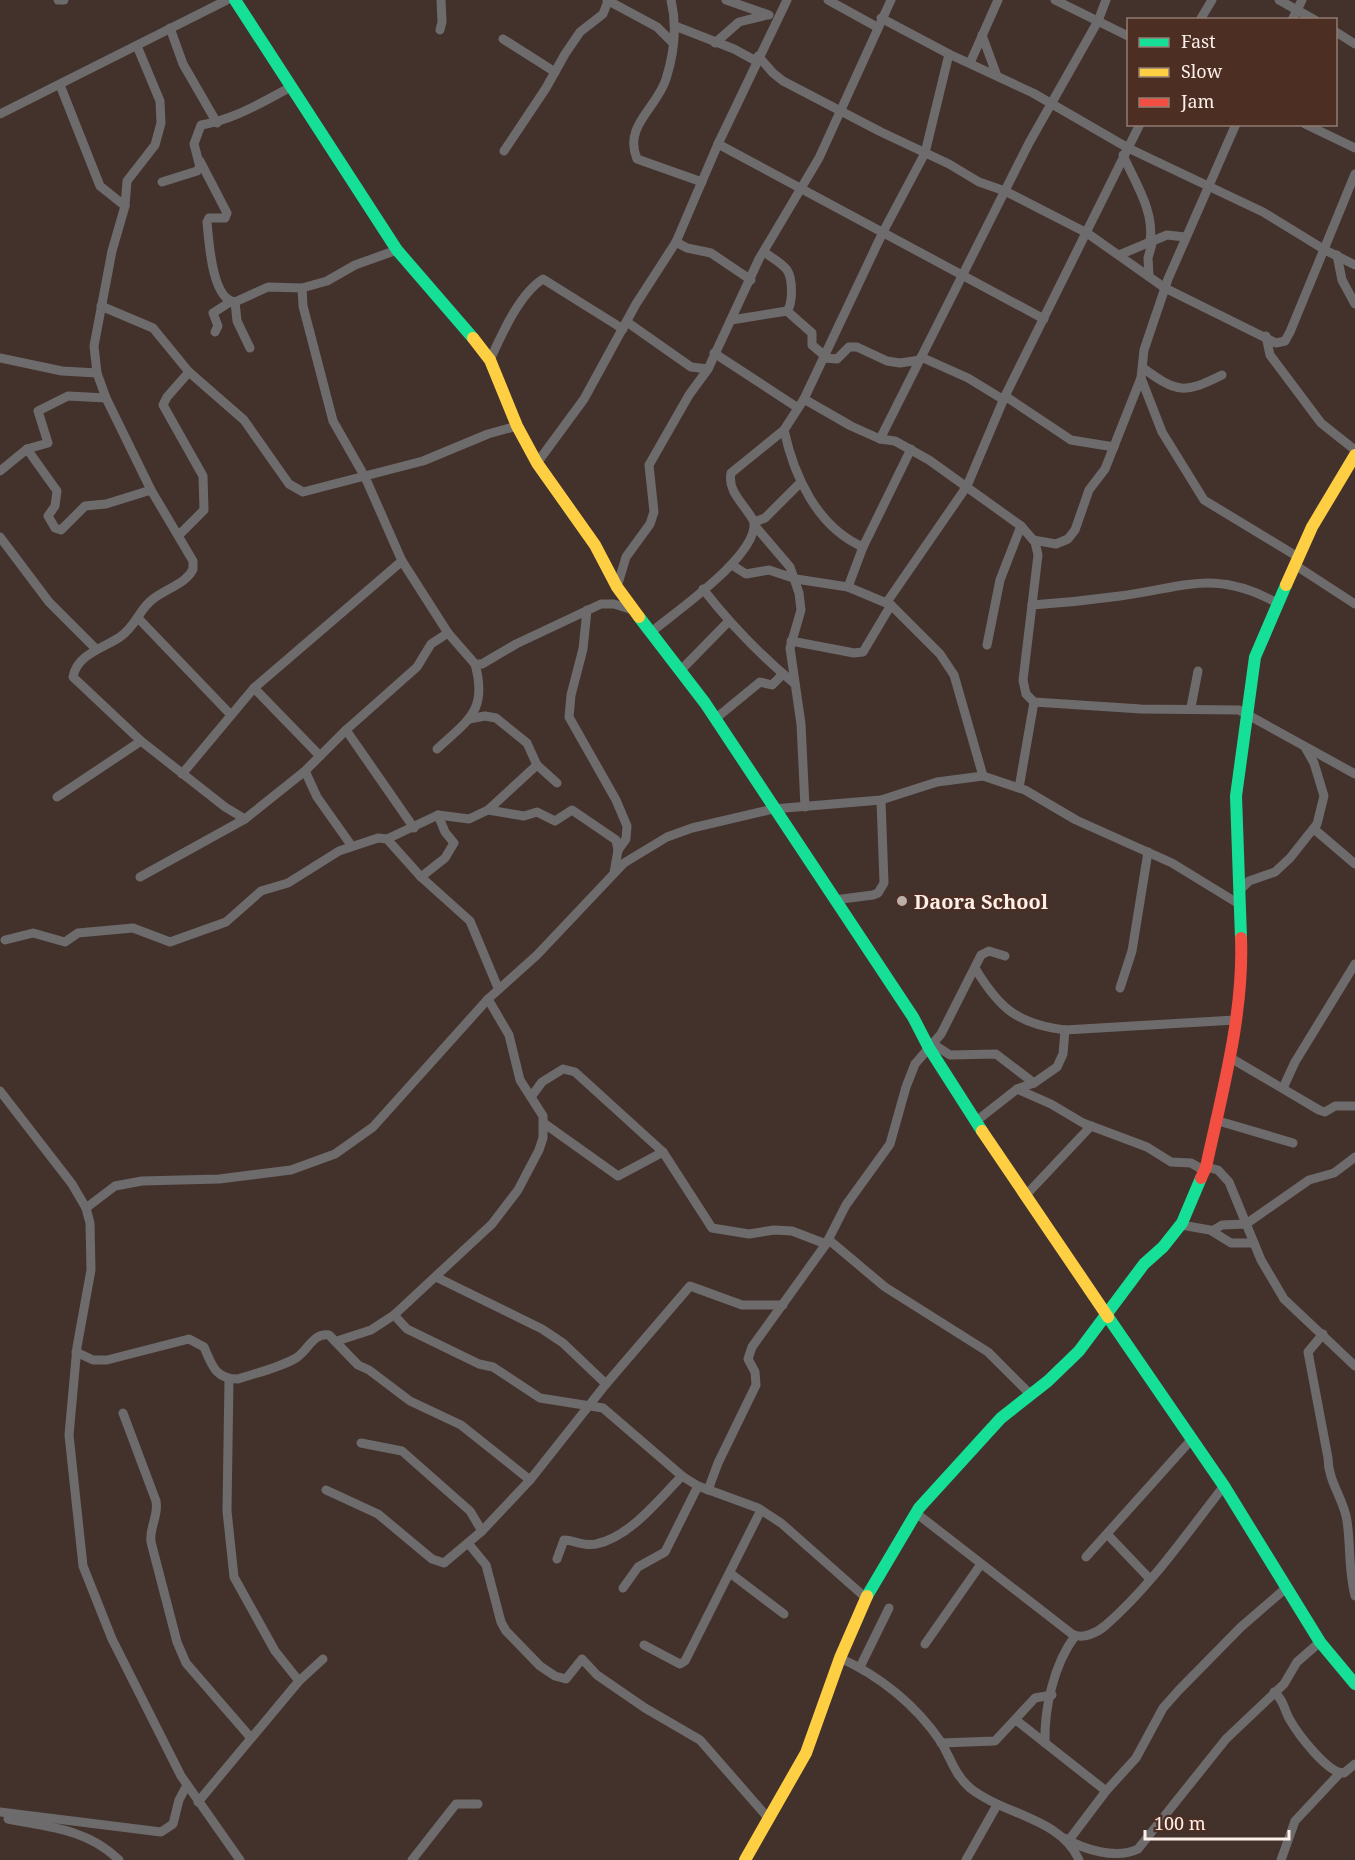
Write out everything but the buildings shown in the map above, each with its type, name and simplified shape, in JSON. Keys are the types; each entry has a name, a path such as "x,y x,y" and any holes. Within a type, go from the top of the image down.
{"street":[{"path":"58,0 64,0"},
{"path":"0,114 227,0"},
{"path":"235,0 397,250 490,360 517,426 537,463 595,545 617,587 715,719 914,1017 975,1122 1075,1265 1104,1314 1224,1486 1320,1642 1355,1684"},
{"path":"440,30 441,0"},
{"path":"504,151 580,32 598,20 608,0 623,4 657,27 673,43"},
{"path":"671,0 675,26 666,80 637,125 633,144 636,157 702,182"},
{"path":"726,0 772,16"},
{"path":"537,463 584,399 625,325 676,242 757,59 772,16 787,0"},
{"path":"828,0 997,76 1050,104 1125,152 1209,185 1263,212 1325,250 1355,265"},
{"path":"617,587 626,556 650,524 654,512 649,465 689,395 708,369 764,252 802,188 891,0"},
{"path":"970,63 998,0"},
{"path":"1055,0 1127,36"},
{"path":"880,439 1005,190 1050,104 1098,21 1106,0"},
{"path":"1201,18 1212,0"},
{"path":"1279,0 1300,4 1313,18"},
{"path":"1293,18 1300,4"},
{"path":"715,43 739,22 772,16"},
{"path":"675,26 757,59 778,78 949,164 979,182 1005,190 1087,233 1165,288 1266,336 1276,343 1284,340 1325,250 1355,174"},
{"path":"170,28 183,64 217,123"},
{"path":"1337,33 1355,44"},
{"path":"981,35 997,76"},
{"path":"503,39 555,72"},
{"path":"137,46 160,101 161,123 155,145 127,181 125,206 101,306 94,346 97,373 106,398 151,490 193,561 193,569 147,604 139,619 128,632 107,646 96,648 76,669 73,677 141,741 225,807 245,819"},
{"path":"806,807 801,724 791,641 801,610 796,579 784,559 755,524 733,492 730,481 731,473 784,430 801,404 925,153 949,54"},
{"path":"60,85 100,186 125,206"},
{"path":"249,348 237,321 232,302 224,298 217,287 207,222 209,218 225,218 227,213 200,161 194,144 201,125 217,123 243,113 291,87"},
{"path":"791,641 854,653 863,652 889,604 967,486 1005,398 1139,126"},
{"path":"1033,540 1056,544 1068,539 1075,530 1089,490 1105,469 1142,373 1144,350 1165,288 1185,237 1235,126"},
{"path":"1309,126 1355,148"},
{"path":"718,144 1044,319"},
{"path":"1125,152 1145,204 1150,225 1149,276"},
{"path":"162,182 197,171 200,161"},
{"path":"1119,255 1167,235 1185,237"},
{"path":"676,242 687,248 711,253 751,280"},
{"path":"215,332 218,326 213,313 232,302 268,287 302,288 327,281 355,265 397,250"},
{"path":"764,252 786,270 790,284 790,302 787,311"},
{"path":"1337,255 1342,280 1355,304"},
{"path":"490,360 504,329 527,295 543,279 625,325 691,367 708,369"},
{"path":"302,288 303,306 329,412 365,477 402,561 448,633 475,664 479,682 478,707 469,719 437,749"},
{"path":"101,306 153,328 189,372 244,420 283,477 296,490 303,492 423,461 488,434 517,426"},
{"path":"787,311 812,333 812,345 825,357 837,359 849,348 857,347 887,361 900,363 920,358 968,378 1005,398 1071,440 1114,447"},
{"path":"730,320 787,311"},
{"path":"1266,336 1270,355 1321,423 1355,450"},
{"path":"714,353 801,404 880,439 895,441 911,449 967,486 1021,526 1033,540 1038,555 1023,680 1026,694 1034,702 1141,709 1191,707 1239,710 1355,774"},
{"path":"0,358 62,371 97,373"},
{"path":"179,535 204,510 205,488 197,462 163,405 167,397 189,372"},
{"path":"1142,373 1168,386 1185,390 1195,388 1222,375"},
{"path":"1142,373 1162,432 1204,500 1296,561 1355,604"},
{"path":"0,471 27,449 48,443 38,411 68,396 106,398"},
{"path":"784,430 801,482 833,528 847,539 863,547"},
{"path":"27,449 57,491 56,506 48,516 55,528 61,530 85,507 105,504 151,490"},
{"path":"848,587 863,547 911,449"},
{"path":"745,1860 806,1753 840,1658 866,1598 916,1513 1002,1418 1079,1351 1104,1314 1181,1225 1206,1169 1229,1057 1242,964 1236,796 1248,716 1249,686 1255,657 1312,528 1355,455"},
{"path":"650,633 732,565 752,537 755,524 765,518 801,482"},
{"path":"987,645 1000,580 1021,526"},
{"path":"0,537 50,602 96,648"},
{"path":"182,774 254,688 402,561"},
{"path":"732,565 746,574 765,570 796,579 848,587 889,604 940,654 954,675 983,776"},
{"path":"1032,605 1122,596 1199,581 1246,588 1277,603"},
{"path":"703,589 728,621 795,684"},
{"path":"475,664 482,664 516,644 587,610 609,603 633,610"},
{"path":"587,610 584,649 571,695 569,717 616,800 627,826 626,840 618,850 614,873"},
{"path":"139,619 231,715"},
{"path":"680,671 728,621"},
{"path":"140,878 245,819 305,771 346,730 417,667 431,644 448,633"},
{"path":"1191,707 1198,671"},
{"path":"715,719 760,681 772,685 783,674"},
{"path":"254,688 320,756"},
{"path":"1019,788 1034,702"},
{"path":"469,719 485,716 496,718 527,743 537,765 557,783"},
{"path":"346,730 414,828"},
{"path":"57,797 141,741"},
{"path":"1238,898 1249,881 1275,872 1314,829 1324,796 1314,763 1300,742"},
{"path":"5,940 33,933 65,942 78,933 133,928 170,942 226,922 261,891 288,883 351,845 387,838 414,828 438,815 469,819 488,810 537,765"},
{"path":"305,771 317,797 351,845"},
{"path":"86,1208 115,1186 142,1181 219,1179 291,1170 335,1154 373,1127 498,988 537,955 614,873 640,851 667,837 773,809 880,800 937,782 983,776 1019,788 1076,820 1172,863 1238,898"},
{"path":"834,900 873,895 878,893 884,882 880,800"},
{"path":"488,810 524,816 537,813 555,821 572,810 612,836 618,850"},
{"path":"421,877 446,858 454,843 445,832 438,815"},
{"path":"1314,829 1355,864"},
{"path":"387,838 421,877 470,921 498,988"},
{"path":"1120,988 1132,951 1148,852"},
{"path":"623,1588 638,1567 665,1552 718,1462 756,1385 755,1372 748,1359 750,1352 828,1242 846,1205 890,1144 915,1064 931,1046 958,1004 983,953 990,951 1005,956"},
{"path":"1283,1088 1295,1062 1355,964"},
{"path":"975,968 990,993 1003,1007 1044,1027 1065,1030 1234,1020"},
{"path":"337,1341 370,1329 394,1315 436,1277 492,1224 511,1202 539,1150 544,1124 539,1107 520,1080 509,1035 488,999"},
{"path":"975,1122 1017,1089 1034,1083 1060,1063 1065,1030"},
{"path":"931,1046 950,1055 996,1054 1034,1083"},
{"path":"1229,1057 1325,1112 1335,1106 1355,1106"},
{"path":"531,1097 542,1082 563,1070 575,1072 663,1152 712,1228 749,1234 774,1230 792,1231 828,1242 885,1287 988,1352 1031,1395"},
{"path":"1017,1089 1091,1126 1147,1147 1171,1162 1191,1163 1206,1169 1218,1170 1224,1175 1254,1243 1284,1299 1355,1366"},
{"path":"0,1091 58,1163 86,1208 92,1245 91,1270 76,1352 69,1435 80,1553 92,1592 112,1639 187,1785 239,1860"},
{"path":"1215,1120 1293,1143"},
{"path":"544,1124 618,1176 663,1152"},
{"path":"1026,1195 1091,1126"},
{"path":"1212,1231 1221,1225 1246,1224 1309,1180 1334,1173 1355,1157"},
{"path":"1181,1225 1212,1231 1231,1243 1254,1243"},
{"path":"436,1277 543,1329 571,1349 606,1384"},
{"path":"326,1490 378,1514 440,1564 482,1531 530,1480 606,1384 690,1286 742,1305 783,1305"},
{"path":"394,1315 407,1329 479,1364 493,1368 540,1398 598,1406 608,1411 682,1476 703,1488 740,1500 781,1523 866,1598"},
{"path":"76,1352 93,1360 107,1360 189,1339 201,1343 214,1371 229,1379 238,1379 295,1359 313,1340 324,1334 337,1341 346,1356 352,1358 358,1365 369,1370 410,1401 453,1420 530,1480"},
{"path":"1323,1334 1308,1352 1329,1458 1328,1470 1351,1520 1348,1565 1355,1596"},
{"path":"229,1379 227,1511 234,1577 275,1651 299,1681"},
{"path":"123,1413 156,1501 158,1510 150,1532 151,1542 177,1642 186,1663 251,1738"},
{"path":"1086,1557 1191,1440"},
{"path":"360,1443 402,1451 470,1511 482,1531"},
{"path":"557,1559 564,1540 595,1545 613,1538 630,1526 682,1476"},
{"path":"916,1513 1075,1636 1086,1635 1105,1626 1149,1578 1224,1486"},
{"path":"644,1645 682,1663 761,1510"},
{"path":"1108,1535 1149,1578"},
{"path":"468,1543 486,1565 503,1626 540,1666 555,1676 566,1679 582,1659 597,1675 645,1708 700,1740 769,1819"},
{"path":"925,1644 981,1564"},
{"path":"730,1573 784,1614"},
{"path":"1066,1839 1136,1758 1163,1708 1241,1627 1286,1588"},
{"path":"860,1667 889,1608"},
{"path":"1045,1743 1052,1695 1063,1653 1075,1636"},
{"path":"840,1658 860,1667 913,1706 941,1743 960,1779 997,1805 1054,1830 1066,1839 1092,1850 1123,1853 1138,1849 1226,1738 1284,1684 1298,1662 1320,1642"},
{"path":"198,1802 299,1681 323,1659"},
{"path":"1274,1692 1282,1700 1289,1719 1302,1738 1332,1770 1339,1773"},
{"path":"941,1743 995,1741 1035,1698 1052,1695"},
{"path":"1016,1720 1106,1791"},
{"path":"1281,1860 1295,1821 1339,1773 1355,1764"},
{"path":"0,1812 161,1832 173,1824 179,1800 187,1785"},
{"path":"412,1860 456,1804 478,1804"},
{"path":"966,1860 997,1805"},
{"path":"0,1817 77,1832 98,1843 119,1860"},
{"path":"1066,1839 1079,1860"}],"traffic: fast":[{"path":"235,0 397,250 473,338"},
{"path":"1241,938 1236,796 1255,657 1286,585"},
{"path":"639,617 705,703 913,1017 929,1048 982,1131"},
{"path":"867,1596 919,1508 1001,1418 1048,1381 1079,1351 1144,1264 1163,1247 1182,1223 1201,1178"},
{"path":"1108,1317 1224,1486 1320,1642 1355,1684"}],"traffic: slow":[{"path":"473,338 490,360 517,426 537,463 595,545 617,587 639,617"},
{"path":"1286,585 1312,527 1355,455"},
{"path":"982,1131 1108,1317"},
{"path":"745,1860 806,1753 840,1658 867,1596"}],"traffic: jam":[{"path":"1201,1178 1206,1167 1231,1053 1239,995 1241,938"}],"place":[{"name":"Daora School","path":"902,901"}]}
